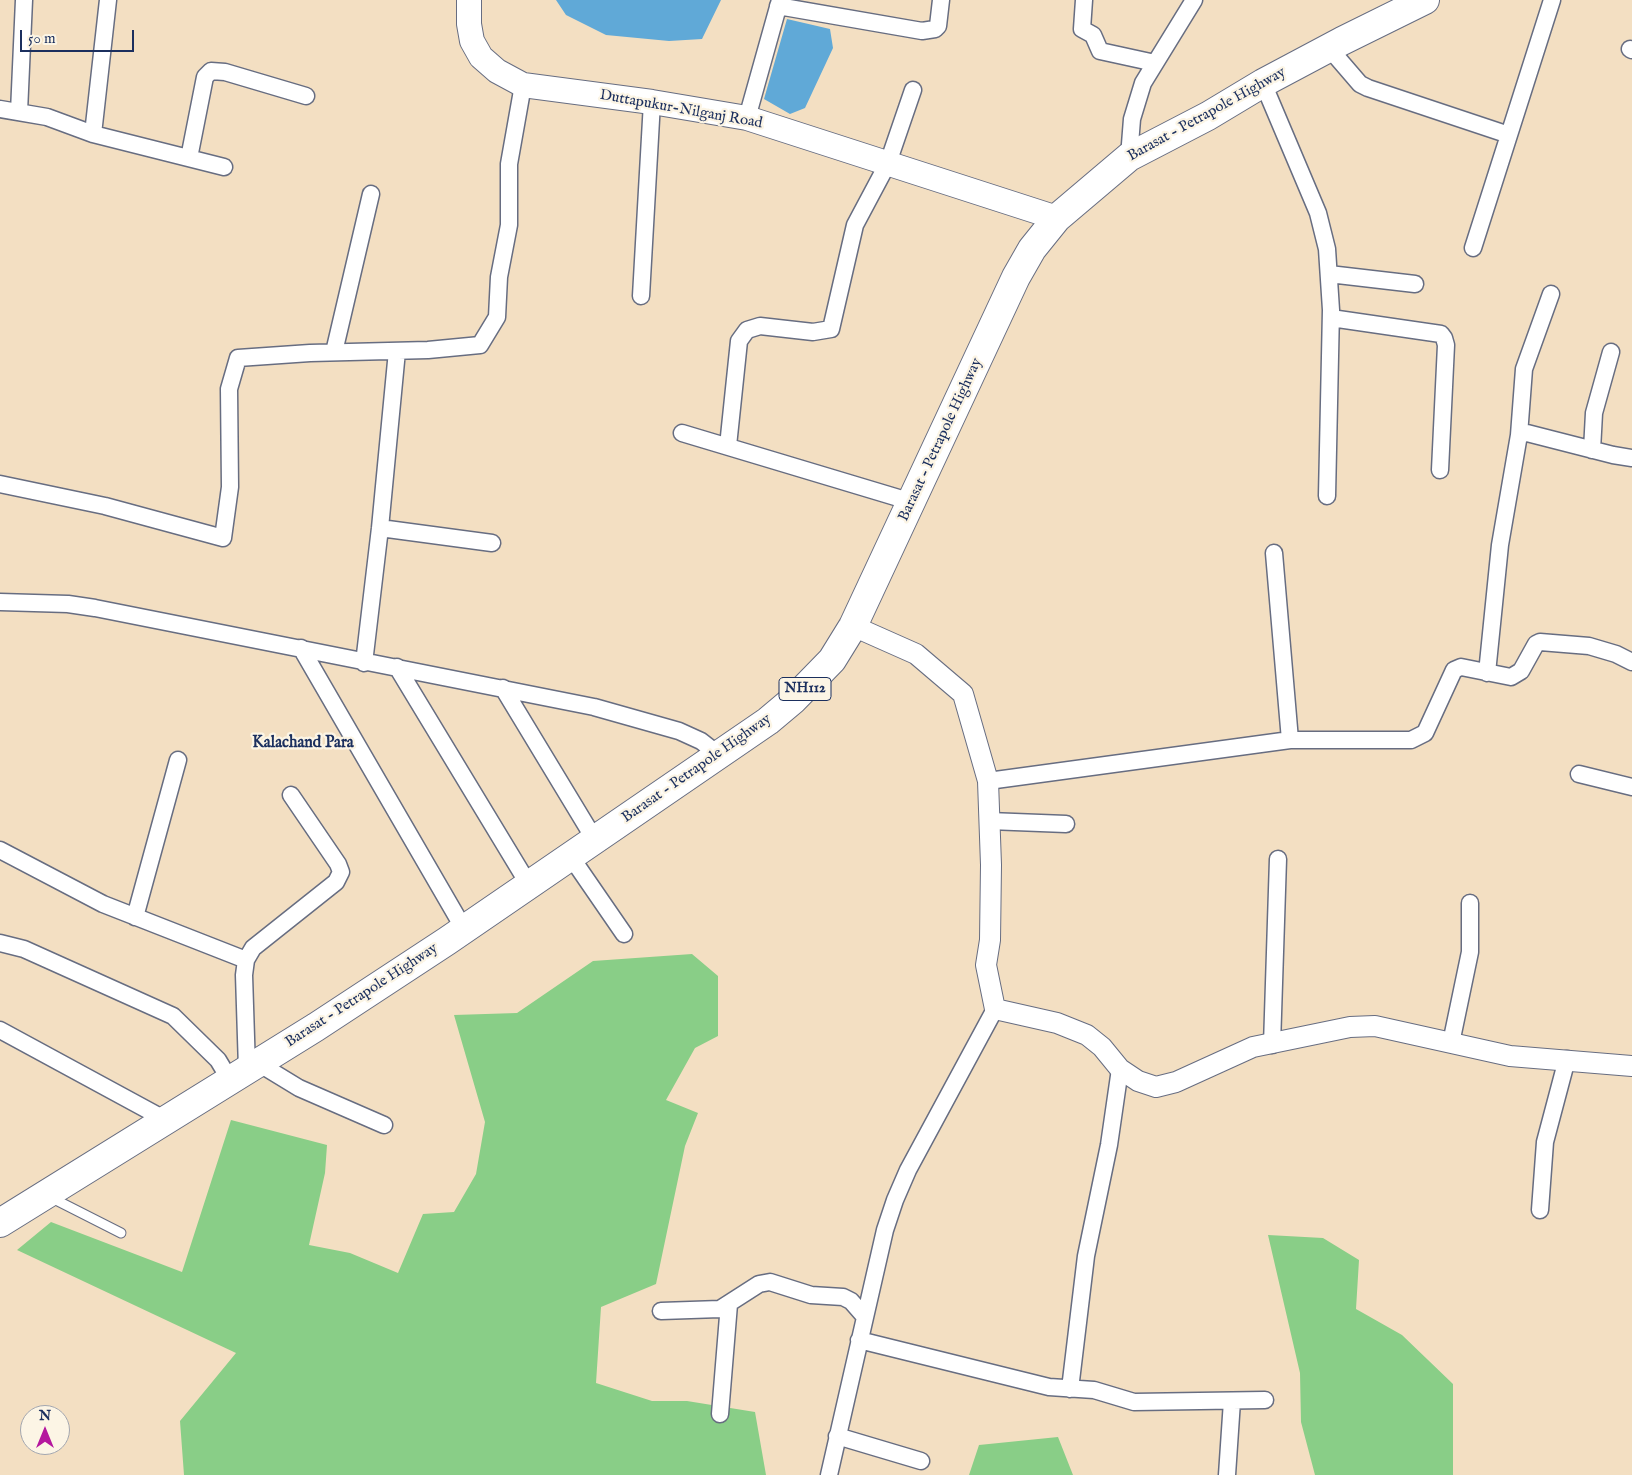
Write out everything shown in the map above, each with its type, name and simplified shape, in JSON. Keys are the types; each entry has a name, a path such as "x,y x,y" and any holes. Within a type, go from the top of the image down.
{"highway":[{"name":"Barasat - Petrapole Highway","path":"0,1223 245,1070 464,929 719,754 793,700 832,660 853,626 1016,277 1032,249 1056,218 1129,157 1208,116 1263,83 1425,0"}],"main road":[{"name":"Duttapukur-Nilganj Road","path":"469,0 469,24 472,41 481,57 497,71 523,85 652,102 746,118 1056,218"}],"street":[{"path":"19,112 24,0"},
{"path":"93,134 108,0"},
{"path":"746,118 779,3 922,31 935,29 938,26 941,0"},
{"path":"1084,0 1082,29 1093,35 1100,52 1155,63"},
{"path":"1129,157 1136,103 1143,83 1194,0"},
{"path":"1473,248 1552,0"},
{"path":"1329,48 1360,84 1368,88 1509,135"},
{"path":"190,158 205,77 211,71 225,72 306,96"},
{"path":"1263,83 1321,220 1329,274 1331,318 1327,496"},
{"path":"0,484 105,506 223,538 230,487 229,389 238,358 334,352 397,351 480,345 497,317 499,277 509,224 509,164 523,85"},
{"path":"728,446 739,341 747,330 760,326 813,332 831,329 856,225 888,163 913,90"},
{"path":"641,296 652,102"},
{"path":"0,109 47,117 93,134 224,167"},
{"path":"334,352 371,194"},
{"path":"1329,274 1415,284"},
{"path":"1487,672 1500,545 1519,435 1524,369 1551,294"},
{"path":"1331,318 1441,334 1444,338 1446,345 1440,470"},
{"path":"364,663 380,528 397,351"},
{"path":"1592,450 1594,413 1611,352"},
{"path":"682,432 912,502"},
{"path":"1519,435 1527,433 1632,458"},
{"path":"380,528 492,543"},
{"path":"1274,553 1290,740"},
{"path":"0,602 68,604 95,608 301,648 364,663 397,667 503,688 632,717 691,736 719,754"},
{"path":"829,1475 885,1230 908,1170 995,1009 986,965 990,940 988,781 963,694 916,654 853,626"},
{"path":"988,781 1290,740 1411,740 1425,733 1454,670 1461,668 1511,677 1520,671 1536,644 1540,642 1597,648 1632,662"},
{"path":"301,648 464,929"},
{"path":"397,667 529,885"},
{"path":"503,688 595,840"},
{"path":"135,917 178,760"},
{"path":"1579,774 1632,787"},
{"path":"245,1070 244,975 246,960 253,948 336,882 341,872 338,864 291,795"},
{"path":"989,821 1066,824"},
{"path":"0,850 103,904 246,960"},
{"path":"571,857 624,934"},
{"path":"1272,1044 1278,859"},
{"path":"1452,1043 1470,952 1470,903"},
{"path":"0,944 24,949 173,1016 218,1060 299,1088 384,1124"},
{"path":"995,1009 1056,1023 1087,1035 1102,1047 1120,1069 1138,1082 1156,1087 1176,1082 1253,1047 1350,1027 1374,1026 1510,1056 1567,1059 1632,1066"},
{"path":"0,1030 166,1120"},
{"path":"1540,1210 1545,1142 1567,1059"},
{"path":"1070,1389 1088,1242 1109,1145 1120,1069"},
{"path":"661,1311 716,1310 730,1304 759,1284 770,1282 811,1295 843,1297 851,1301 865,1317"},
{"path":"720,1414 730,1304"},
{"path":"859,1340 1034,1384 1094,1390 1134,1402 1149,1404 1265,1400"},
{"path":"1227,1475 1232,1401"},
{"path":"837,1436 920,1461"}],"lane":[{"path":"45,1194 121,1233"}],"green space":[{"path":"692,954 718,976 718,1036 695,1048 666,1100 698,1113 685,1146 656,1284 601,1307 596,1383 652,1401 687,1401 755,1412 766,1475 184,1475 180,1421 236,1353 17,1250 51,1222 182,1272 231,1120 327,1145 325,1173 309,1245 350,1253 398,1273 423,1214 454,1212 476,1174 485,1122 454,1015 517,1013 593,961"},
{"path":"1268,1235 1323,1238 1359,1260 1356,1309 1402,1335 1453,1384 1453,1475 1315,1475 1301,1422 1300,1373"},
{"path":"1058,1437 1073,1475 969,1475 979,1445"}],"water":[{"path":"556,0 721,0 702,39 669,41 606,35 566,15"},
{"path":"787,19 830,29 833,48 805,108 790,114 764,99"}],"district":[{"name":"Kalachand Para","path":"303,744"}]}
